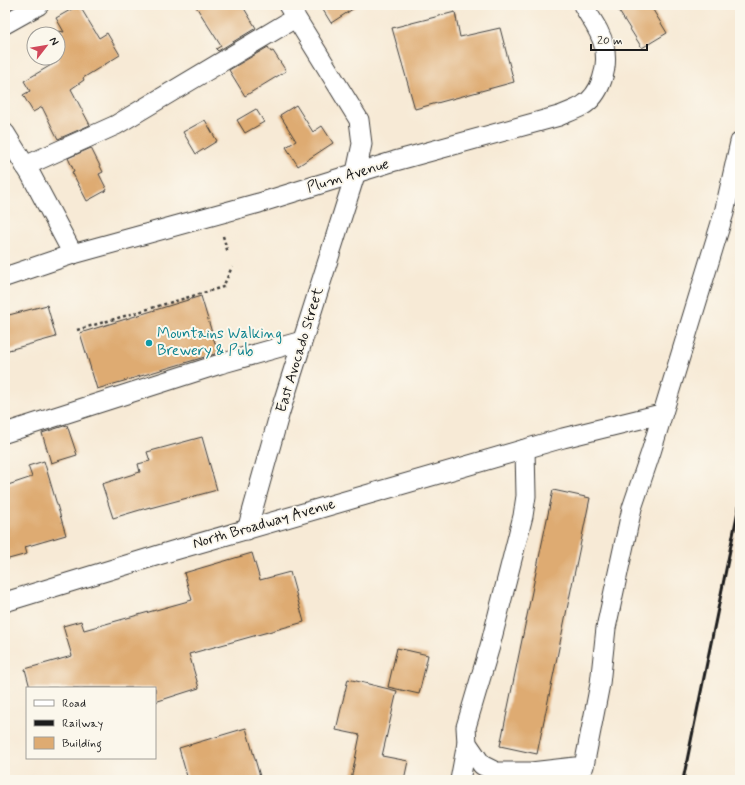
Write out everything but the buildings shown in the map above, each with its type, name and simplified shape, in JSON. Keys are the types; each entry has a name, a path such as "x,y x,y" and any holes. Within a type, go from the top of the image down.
{"street":[{"path":"5,24 39,5"},
{"name":"Plum Avenue","path":"5,277 73,254 274,198 356,172 559,116 582,106 594,96 598,89 605,63 605,46 599,32 583,5"},
{"path":"25,166 116,125 292,11"},
{"name":"East Avocado Street","path":"247,530 280,412 356,172 362,144 359,120 292,11"},
{"path":"5,133 25,166 73,254"},
{"path":"467,743 482,764 496,772 531,772 584,766 600,684 606,628 632,508 651,452 661,414 724,213 740,142"},
{"path":"5,433 220,364 302,341"},
{"name":"North Broadway Avenue","path":"5,602 172,551 563,438 661,414"},
{"path":"460,780 467,743 466,727 490,646 523,516 526,496 525,450"}],"path":[{"path":"223,236 228,253"},
{"path":"77,330 223,287 232,267"}],"railway":[{"path":"683,780 740,501"}],"place":[{"name":"Mountains Walking Brewery & Pub","path":"149,343"}]}
